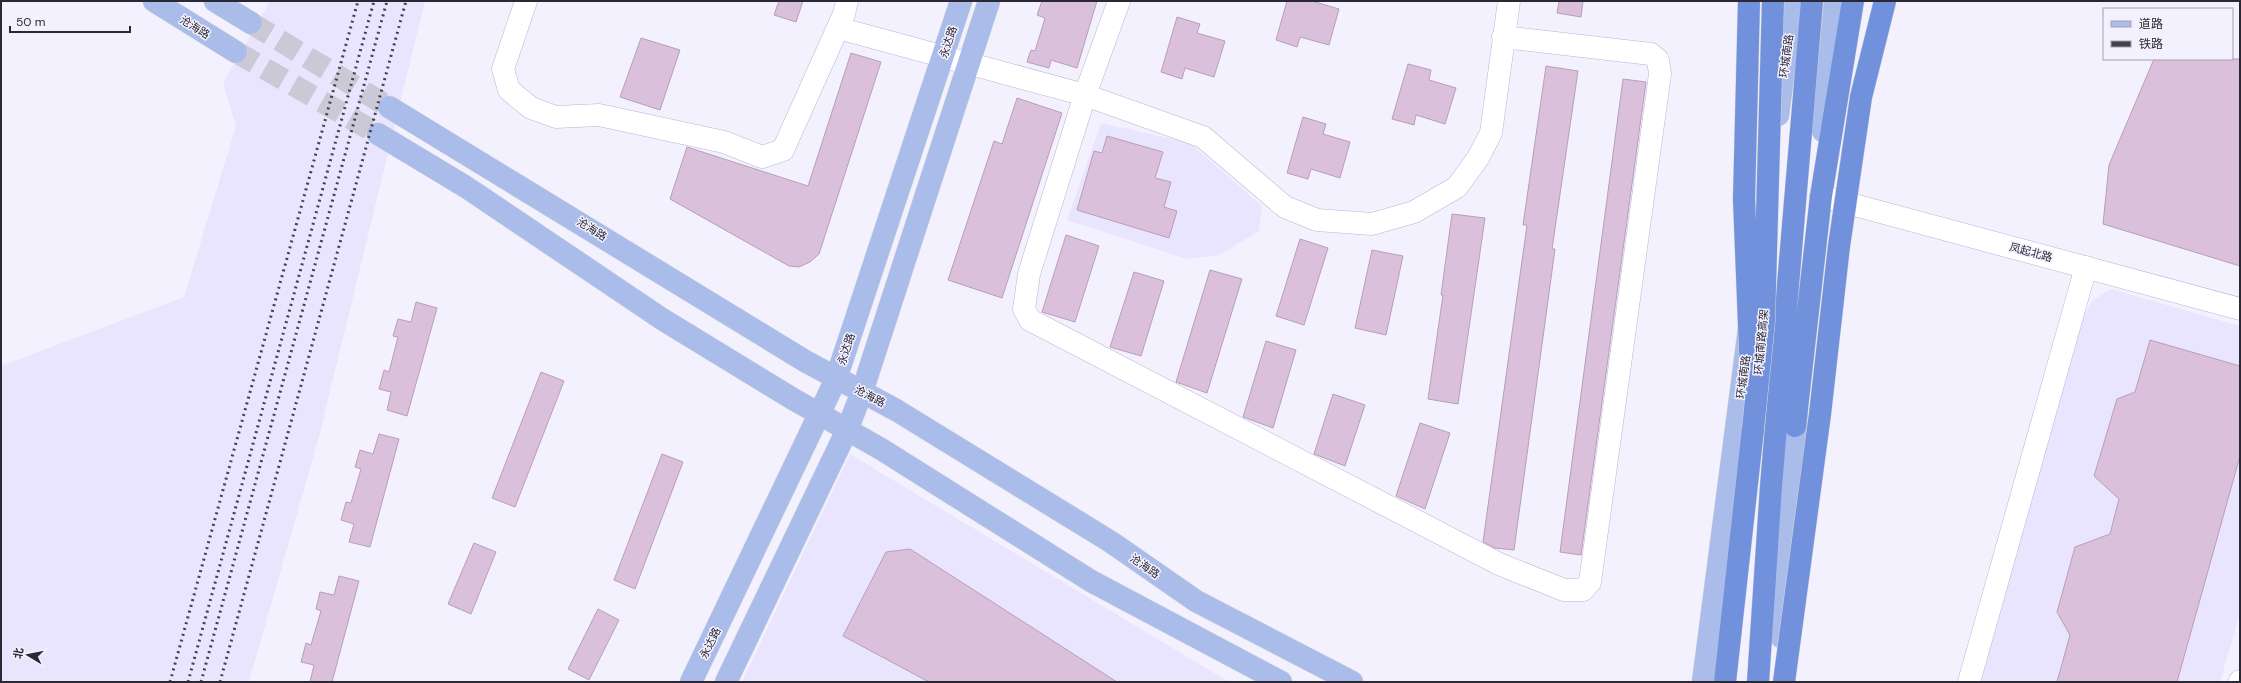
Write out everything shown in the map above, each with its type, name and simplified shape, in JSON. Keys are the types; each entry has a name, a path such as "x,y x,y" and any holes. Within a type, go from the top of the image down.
{"highway":[{"path":"1744,430 1744,199 1749,1"},
{"name":"环城南路高架","path":"1725,682 1744,430 1764,321 1773,1"},
{"name":"环城南路高架","path":"1758,682 1771,486 1812,1"},
{"path":"1795,426 1821,196 1853,1"},
{"path":"1784,682 1820,414 1839,246 1862,97 1885,1"}],"main road":[{"name":"沧海路","path":"154,1 236,52"},
{"path":"215,1 251,23"},
{"name":"永达路","path":"691,682 836,379 961,1"},
{"path":"726,682 847,430 862,392 989,1"},
{"path":"1744,430 1781,1"},
{"name":"环城南路","path":"1703,682 1744,430 1793,1"},
{"path":"1778,682 1795,426 1835,1"},
{"name":"沧海路","path":"389,107 836,379 896,410 1111,542 1196,601 1352,682"},
{"path":"378,134 466,188 662,319 819,414 881,449 1091,581 1282,682"}],"street":[{"path":"526,1 503,69 509,90 531,108 556,117 599,115 724,142 762,157 783,150 838,28 844,14 847,1"},
{"path":"1119,1 1085,95 1030,274 1024,309 1030,320 1499,564 1564,590 1583,590 1590,582 1659,82 1658,60 1651,54 1503,37"},
{"path":"838,28 1085,95 1203,138 1285,206 1317,220 1372,224 1414,212 1457,186 1478,158 1491,133 1508,1"},
{"name":"凤起北路","path":"1821,196 2240,309"},
{"path":"1969,682 2086,267"}],"shaded area":[{"path":"270,1 425,1 318,441 249,682 1,682 1,366 184,297 236,126 223,83"},
{"path":"1101,123 1190,143 1262,206 1259,231 1219,255 1187,259 1067,220"},
{"path":"2111,289 2240,326 2240,613 2220,682 1980,682 2082,319 2092,301"},
{"path":"850,454 1229,682 742,682"}],"building":[{"path":"779,1 803,1 796,22 774,15"},
{"path":"1042,1 1097,1 1077,68 1051,60 1049,68 1027,62 1031,50 1035,51 1045,18 1037,15"},
{"path":"1287,1 1312,1 1339,9 1329,45 1300,37 1297,47 1276,40"},
{"path":"1559,1 1583,1 1581,17 1557,13"},
{"path":"1177,17 1200,24 1197,33 1225,41 1214,77 1185,68 1182,79 1161,72"},
{"path":"641,38 680,50 660,110 620,97"},
{"path":"851,53 881,62 819,254 810,262 799,267 789,266 670,199 687,147 808,186"},
{"path":"2240,59 2240,266 2103,224 2109,165 2154,60"},
{"path":"1408,64 1431,70 1429,80 1456,88 1445,124 1416,115 1414,125 1392,119"},
{"path":"1546,66 1578,71 1552,249 1555,249 1514,550 1495,548 1483,542 1527,225 1523,225"},
{"path":"1623,79 1646,82 1581,555 1560,552"},
{"path":"1017,98 1062,113 1002,298 948,280 994,141 1002,144"},
{"path":"1303,117 1326,124 1323,134 1350,142 1340,178 1311,169 1308,179 1287,173"},
{"path":"1107,136 1163,152 1155,178 1171,182 1164,207 1177,211 1169,238 1077,210 1094,151 1102,153"},
{"path":"1452,214 1485,218 1458,404 1428,399 1443,295 1441,295"},
{"path":"1066,235 1099,246 1075,322 1042,312"},
{"path":"1300,239 1328,248 1304,325 1276,316"},
{"path":"1372,250 1403,256 1386,335 1355,328"},
{"path":"1210,270 1242,279 1207,393 1176,382"},
{"path":"1134,272 1164,281 1141,356 1110,347"},
{"path":"416,302 437,308 407,416 387,410 391,392 379,389 384,370 389,372 398,337 393,336 398,319 411,322"},
{"path":"2150,340 2240,366 2240,456 2177,682 2057,682 2070,635 2057,612 2075,547 2110,534 2119,499 2094,476 2117,399 2135,392"},
{"path":"1266,341 1296,350 1273,428 1243,417"},
{"path":"541,372 564,381 515,507 492,498"},
{"path":"1333,394 1365,405 1345,466 1314,454"},
{"path":"1420,423 1450,433 1425,509 1396,496"},
{"path":"379,434 399,439 370,547 349,542 354,524 341,520 346,502 351,503 361,469 355,467 360,450 373,454"},
{"path":"662,454 683,462 635,589 614,580"},
{"path":"474,543 496,552 471,614 448,604"},
{"path":"910,549 1117,682 929,682 843,636 886,552"},
{"path":"339,576 359,581 332,682 310,682 314,665 301,662 306,643 311,645 321,611 316,609 320,592 334,595"},
{"path":"598,609 619,620 589,680 568,669"}],"tunnel":[{"path":"251,23 389,107"},
{"path":"236,52 378,134"}],"railway":[{"path":"170,682 358,1"},
{"path":"188,682 374,1"},
{"path":"201,682 387,1"},
{"path":"220,682 406,1"}]}
